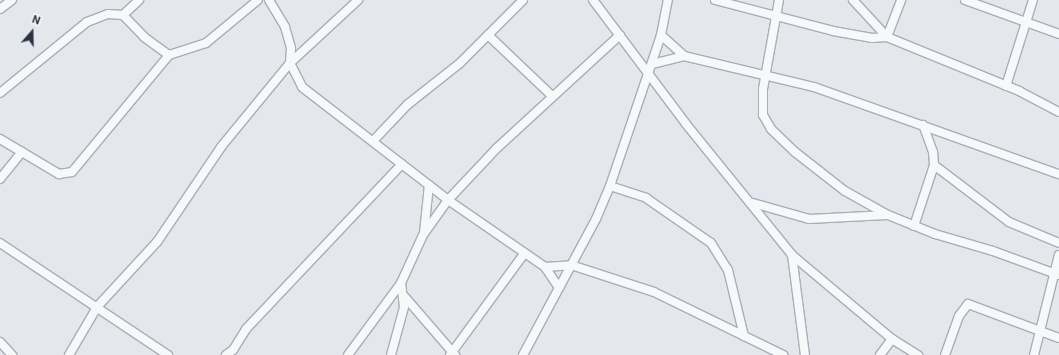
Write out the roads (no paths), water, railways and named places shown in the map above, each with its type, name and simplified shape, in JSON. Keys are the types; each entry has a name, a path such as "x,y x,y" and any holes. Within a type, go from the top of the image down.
{"street":[{"path":"0,10 12,0"},
{"path":"123,15 139,0"},
{"path":"0,139 59,174 72,172 169,55 206,43 258,0"},
{"path":"269,0 285,27 291,48 290,63 302,86 448,200 524,254 545,267 560,288"},
{"path":"70,355 97,307 157,242 186,196 221,148 290,63 358,0"},
{"path":"373,140 407,105 460,63 523,0"},
{"path":"593,0 649,73 753,203 792,255 892,339 918,355"},
{"path":"523,355 560,288 610,186 652,64 661,35 668,0"},
{"path":"715,0 775,18 872,38 886,37"},
{"path":"779,0 763,89 763,115 771,129 834,184 888,214 914,226 1056,274"},
{"path":"853,0 886,37 1006,86 1059,112"},
{"path":"886,37 901,0"},
{"path":"965,0 1059,34"},
{"path":"1006,86 1033,0"},
{"path":"0,93 87,22 108,14 123,15 144,37 169,55"},
{"path":"488,35 552,96"},
{"path":"348,355 401,282 423,235 448,200 552,96 620,35"},
{"path":"661,35 684,56"},
{"path":"652,64 684,56 814,87 1059,174"},
{"path":"754,73 763,89"},
{"path":"914,226 934,165 931,146 923,125"},
{"path":"0,179 22,152"},
{"path":"226,355 233,350 246,329 402,164"},
{"path":"934,165 1009,222 1059,243"},
{"path":"423,235 429,185"},
{"path":"610,186 646,198 711,243 728,270 744,336"},
{"path":"753,203 808,219 888,214"},
{"path":"0,243 168,355"},
{"path":"405,297 453,354 524,254"},
{"path":"792,255 806,355"},
{"path":"1034,355 1056,274 1059,255"},
{"path":"545,267 571,266 654,292 783,355"},
{"path":"391,355 403,315 405,297 401,282"},
{"path":"945,355 959,316 968,304 1059,338"},
{"path":"880,355 892,339"},
{"path":"0,342 12,355"}]}
